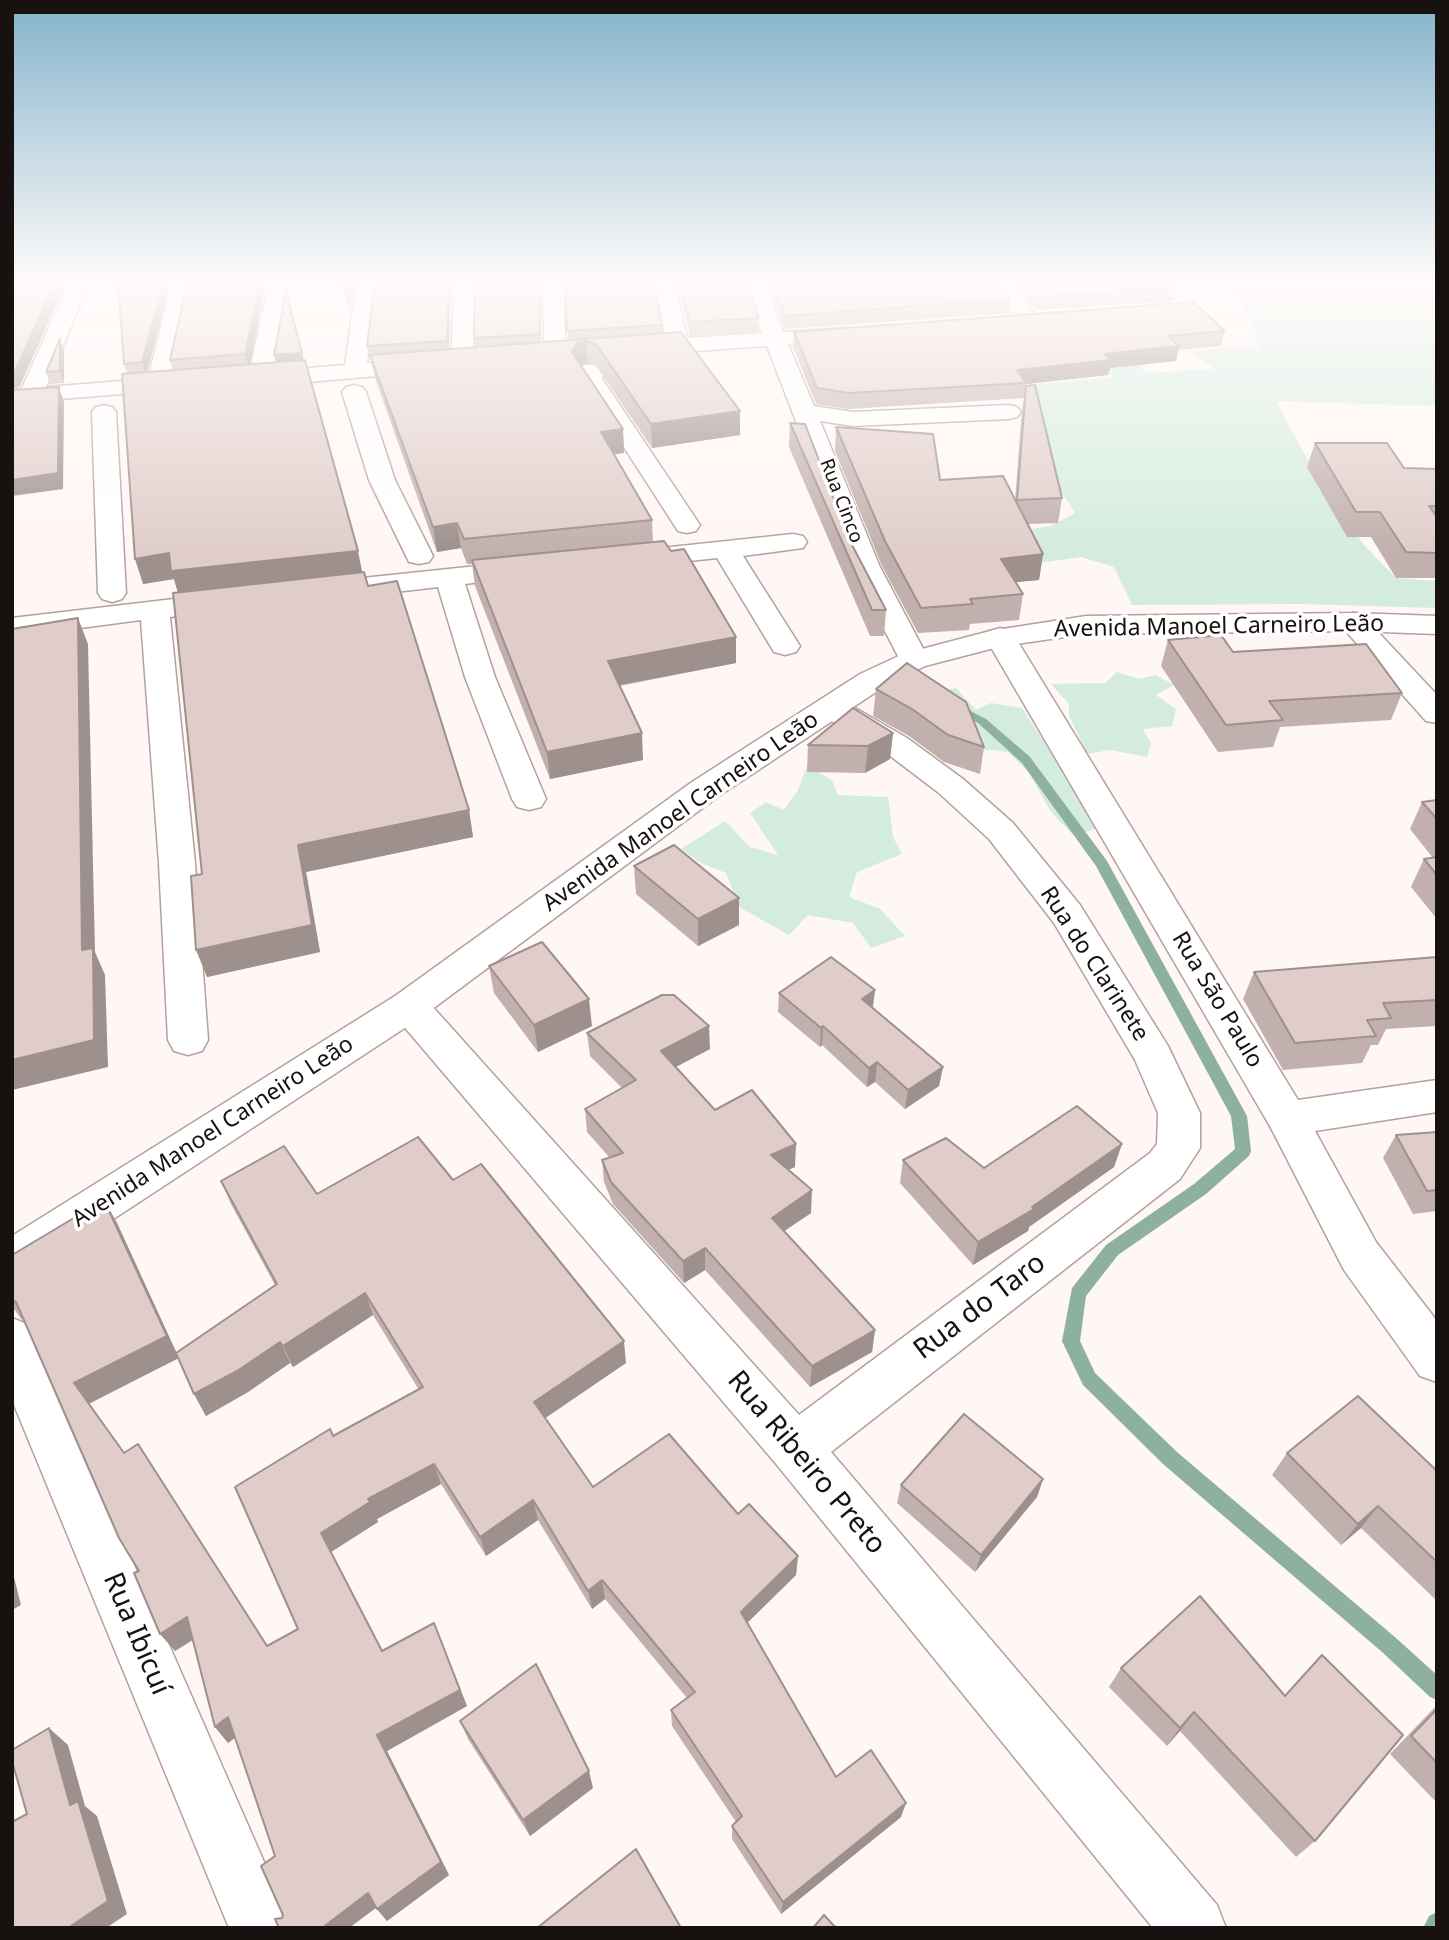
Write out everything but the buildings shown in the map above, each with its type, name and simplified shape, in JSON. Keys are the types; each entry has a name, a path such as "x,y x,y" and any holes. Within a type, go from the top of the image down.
{"street":[{"path":"22,395 34,372"},
{"path":"158,385 161,372"},
{"path":"261,379 262,372"},
{"path":"356,372 355,382 382,480 419,556"},
{"path":"462,372 462,376"},
{"path":"429,386 355,382 261,379 241,390 355,382 462,376 470,372"},
{"path":"508,379 600,372"},
{"name":"Rua Cinco","path":"789,372 866,567 914,660"},
{"path":"587,373 687,525"},
{"path":"22,395 197,383"},
{"path":"78,414 180,405"},
{"path":"104,412 112,593"},
{"path":"806,412 853,419 1010,412"},
{"path":"601,562 793,542"},
{"path":"725,550 785,646"},
{"path":"315,592 545,567"},
{"path":"449,577 480,677 529,799"},
{"path":"12,628 16,625 249,599"},
{"path":"155,610 177,863 188,1040"},
{"path":"1353,622 1437,715"},
{"name":"Avenida Manoel Carneiro Leão","path":"12,1261 409,1006 704,790 871,681 914,660 1000,636 1086,625 1353,622 1437,625"},
{"name":"Rua São Paulo","path":"1000,636 1287,1118 1360,1256 1437,1360"},
{"name":"Rua do Clarinete","path":"832,708 896,745 951,786 1001,831 1067,915 1154,1057 1179,1113 1178,1148 1165,1166"},
{"name":"Rua Ribeiro Preto","path":"409,1006 795,1448 1194,1928"},
{"path":"1287,1118 1437,1096"},
{"name":"Rua do Taro","path":"795,1448 1165,1166"},
{"name":"Rua Ibicuí","path":"12,1340 261,1928"}],"green space":[{"path":"1109,372 1437,372 1437,406 1276,401 1311,466 1363,544 1396,578 1437,581 1437,608 1300,604 1132,605 1114,567 1081,557 1033,564 1009,533 1050,526 1075,513 1028,441 1028,385 1113,377"},
{"path":"1117,672 1139,679 1156,675 1174,685 1156,695 1176,709 1172,726 1143,729 1151,743 1147,757 1110,750 1087,754 1069,715 1069,704 1051,684 1105,683"},
{"path":"956,688 976,710 991,703 1022,708 1100,827 1074,836 1051,812 1029,773 1008,752 971,751 925,694"},
{"path":"807,766 832,780 838,795 888,797 893,837 902,854 857,872 849,897 880,909 905,936 871,948 853,923 808,915 789,935 739,907 726,873 701,863 681,849 725,821 750,847 778,855 750,813 766,802 784,810 798,790"}],"waterway":[{"path":"955,706 982,721 1026,760 1102,864 1239,1116 1243,1151 1200,1189 1112,1250 1078,1293 1071,1341 1089,1379 1170,1458 1389,1645 1437,1690"},
{"path":"1435,1928 1437,1924"}]}
